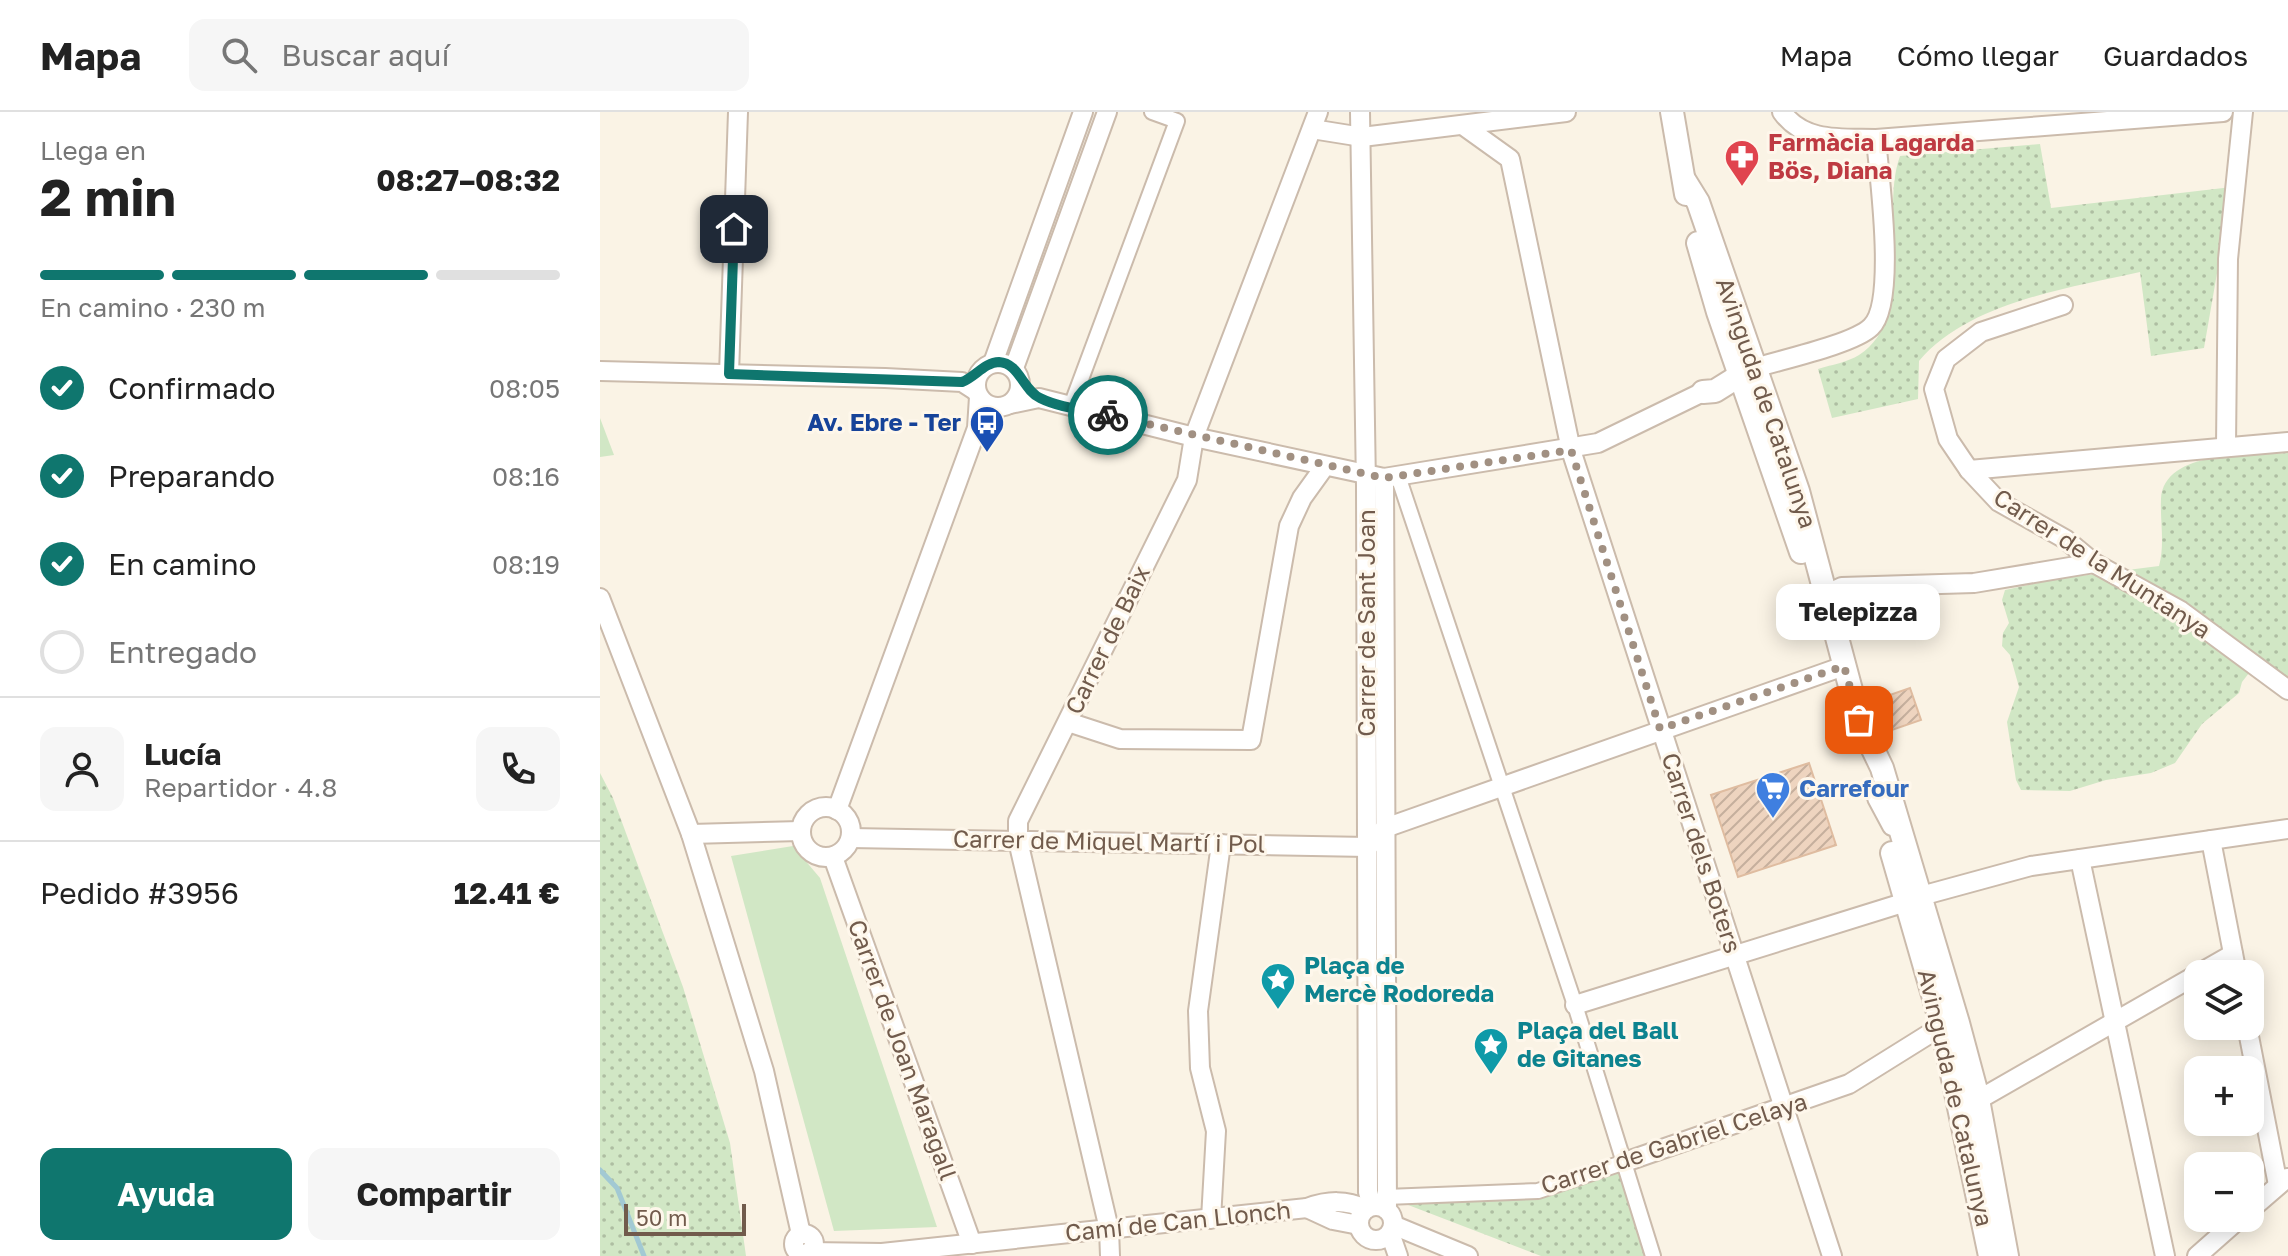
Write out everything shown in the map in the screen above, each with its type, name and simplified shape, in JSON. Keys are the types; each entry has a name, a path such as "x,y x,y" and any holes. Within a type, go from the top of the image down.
{"street":[{"path":"729,374 738,112"},
{"path":"837,810 977,428 974,387 993,363 1083,112"},
{"path":"977,428 1019,394 1017,374 1107,112"},
{"path":"1071,406 1177,121 1152,112"},
{"name":"Carrer de Sant Joan","path":"1360,112 1382,476 1385,828 1378,1222"},
{"path":"1315,120 1362,137 1566,112"},
{"name":"Avinguda de Catalunya","path":"1672,112 1706,275 1729,346 1747,372 1763,444 1816,595 1834,630"},
{"path":"1782,112 1795,126 1816,137 1876,139 2223,112"},
{"path":"2226,445 2228,259 2243,112"},
{"name":"Carrer de Baix","path":"1018,841 1018,821 1187,480 1194,437 1315,120"},
{"name":"Carrer dels Boters","path":"1464,126 1510,159 1571,450 1832,1256"},
{"path":"600,371 729,374 974,387 1004,406 1039,398 1194,437 1382,476 1571,450 1629,430 1747,372 1829,346 1871,328 1881,309 1885,261 1876,139"},
{"name":"Avinguda de Catalunya","path":"1685,181 1698,202 1716,253 1719,286 1742,359 1798,491 1859,720 1882,768 1914,899 1918,941 1942,1026 1990,1256"},
{"name":"Carrer de la Muntanya","path":"2063,305 1981,332 1946,359 1934,389 1948,439 1969,470 1999,502 2065,539 2094,563 2181,611 2288,690"},
{"path":"1709,391 1730,363 1729,346"},
{"path":"993,363 1017,374 1039,398"},
{"path":"1747,372 1781,467 1785,505"},
{"path":"1709,391 1735,403 1747,431 1763,444"},
{"path":"1969,470 2226,445 2288,442"},
{"path":"1068,722 1120,739 1251,740 1289,526 1302,498 1325,466"},
{"path":"1382,476 1502,787 1575,1005 1653,1256"},
{"name":"Carrer de Sant Joan","path":"1382,476 1368,847 1368,1192 1378,1222 1398,1256"},
{"path":"1827,594 1842,587 1974,583 2094,563"},
{"path":"600,598 691,834 764,1071 799,1247"},
{"path":"1368,847 1385,828 1844,666"},
{"name":"Avinguda de Catalunya","path":"1859,720 1861,743 1877,798 1914,899 1978,1100 2007,1256"},
{"path":"826,807 837,810 847,819 851,838 848,846 833,857 814,855 802,842 801,831 810,813 826,807"},
{"path":"1575,1005 1733,953 2031,866 2288,829"},
{"path":"691,834 801,831"},
{"name":"Carrer de Miquel Martí i Pol","path":"851,838 1368,847"},
{"path":"2211,840 2234,960"},
{"path":"1018,841 1109,1229 1110,1256"},
{"path":"1211,1219 1216,1131 1200,1068 1198,1011 1221,844"},
{"name":"Carrer de Joan Maragall","path":"833,857 972,1244"},
{"path":"2080,859 2165,1256"},
{"path":"2222,960 2233,954"},
{"path":"1978,1100 2184,982"},
{"name":"Carrer de Gabriel Celaya","path":"1378,1222 1538,1191 1784,1109 1849,1084 1942,1026"},
{"path":"2250,1040 2283,1181 2264,1198"},
{"path":"1986,1139 1988,1199 1998,1256"},
{"name":"Camí de Can Llonch","path":"799,1247 882,1253 1307,1208 1333,1220 1378,1222 1468,1256"},
{"path":"2197,1256 2224,1232"}],"green space":[{"path":"2040,144 2051,208 2232,187 2204,348 2151,356 2140,272 2052,292 1992,311 1940,341 1919,361 1918,399 1832,418 1818,369 1859,355 1877,338 1887,316 1894,263 1895,179 1900,156"},
{"path":"600,418 614,455 600,457"},
{"path":"2288,453 2288,679 2263,671 2249,673 2239,693 2202,724 2175,763 2151,773 2106,780 2070,791 2021,790 2016,780 2007,722 2019,687 2010,655 2002,646 2003,633 2009,623 2002,600 2005,590 2056,579 2159,566 2161,499 2166,483 2177,471 2212,458"},
{"path":"600,773 613,798 683,987 730,1143 746,1256 600,1256"},
{"path":"793,846 820,878 937,1227 834,1231 731,856"},
{"path":"1619,1170 1647,1256 1541,1256 1403,1203 1536,1197"}],"building":[{"path":"1910,688 1921,720 1886,732 1875,700"},
{"name":"Carrefour","path":"1809,763 1836,845 1738,877 1711,795"}],"waterway":[{"path":"600,1170 617,1188 644,1256"}],"way so far":[{"path":"1108,415 1384,478 1571,450 1660,729 1844,666 1859,720"}],"place":[{"name":"Farmàcia Lagarda Bös, Diana","path":"1742,188"},
{"name":"Av. Ebre - Ter","path":"987,454"},
{"name":"Telepizza","path":"1859,720"},
{"name":"Carrefour","path":"1773,820"},
{"name":"Plaça de Mercè Rodoreda","path":"1278,1011"},
{"name":"Plaça del Ball de Gitanes","path":"1491,1076"}],"route":[{"path":"734,229 729,374 962,382 977,376 986,365 1001,362 1014,368 1021,381 1039,398 1108,415"}]}
